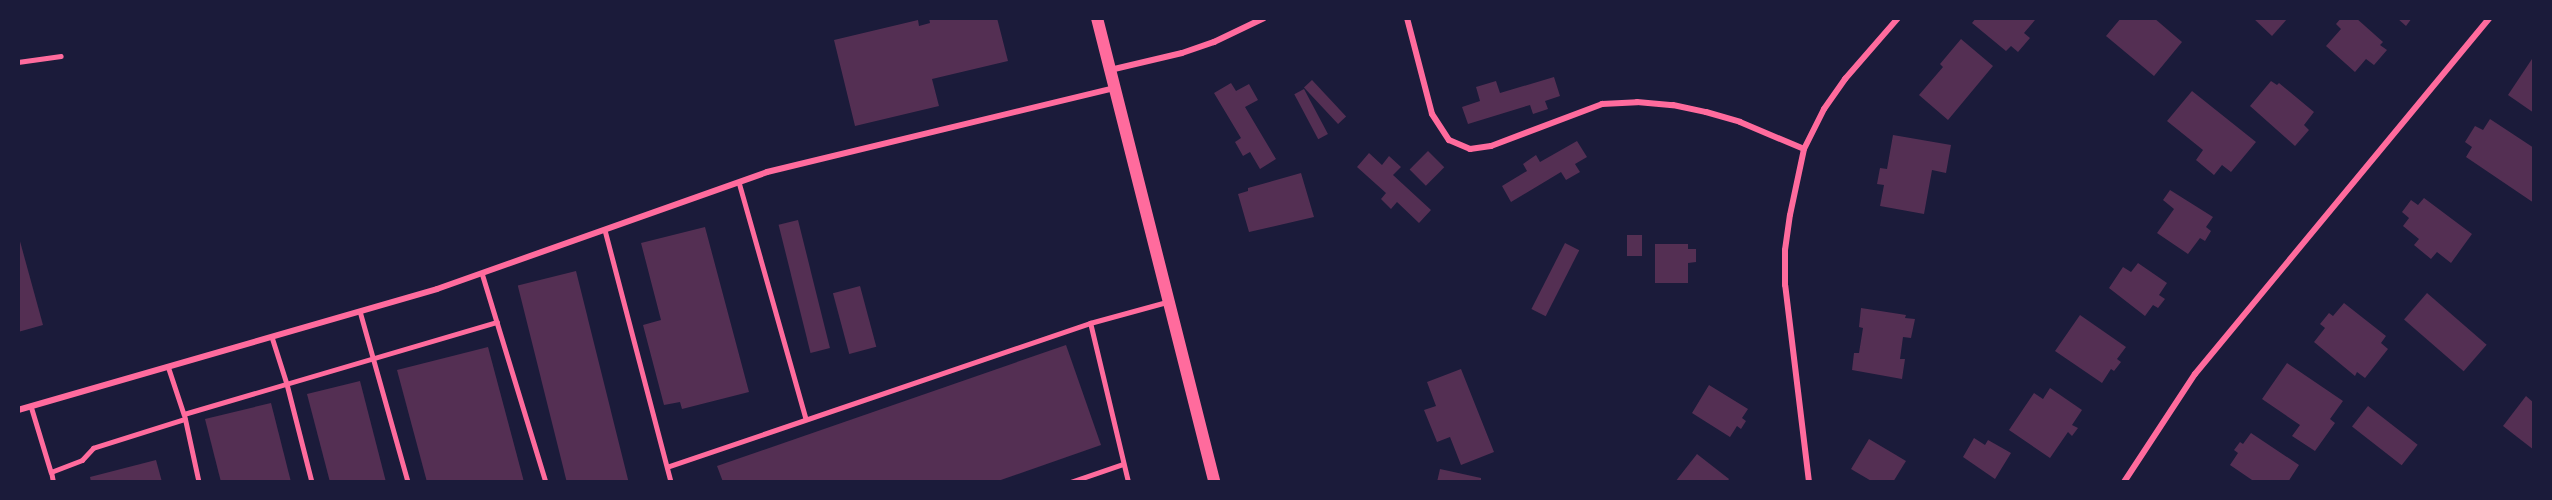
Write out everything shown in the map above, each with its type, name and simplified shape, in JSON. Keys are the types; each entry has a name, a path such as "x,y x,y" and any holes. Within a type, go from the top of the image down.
{"main road":[{"path":"1097,18 1214,482"}],"street":[{"path":"1110,70 1182,53 1214,42 1264,18"},
{"path":"1407,18 1432,114 1449,140 1470,149 1491,146 1602,104 1637,102 1706,112 1740,122 1804,149"},
{"path":"1809,482 1792,355 1785,262 1790,215 1804,149 1824,109 1845,80 1898,18"},
{"path":"2124,482 2196,374 2490,18"},
{"path":"18,410 272,337 482,273 767,172 1114,88"}],"lane":[{"path":"18,62 61,56"},
{"path":"739,182 806,419"},
{"path":"605,230 671,482"},
{"path":"482,273 546,482"},
{"path":"667,466 1090,323 1168,302"},
{"path":"360,311 408,482"},
{"path":"51,472 82,460 93,448 185,417 287,384 497,322"},
{"path":"1090,323 1128,482"},
{"path":"272,337 287,384 312,482"},
{"path":"168,366 185,417 200,482"},
{"path":"31,406 53,482"},
{"path":"1071,482 1123,464"}],"building":[{"path":"929,18 997,18 1008,61 932,79 939,106 855,126 834,40 918,20 919,26 930,23"},
{"path":"1976,18 2032,18 2035,20 2024,33 2030,38 2018,52 2011,46 2006,51 1972,23"},
{"path":"2121,18 2154,18 2182,42 2154,76 2106,36"},
{"path":"2253,18 2288,18 2272,36"},
{"path":"2341,18 2356,18 2383,42 2380,45 2387,50 2374,65 2366,59 2355,72 2326,46 2341,29 2336,24"},
{"path":"2397,18 2412,18 2406,26"},
{"path":"1961,39 1993,66 1948,120 1919,95 1943,67 1940,64"},
{"path":"2534,56 2534,113 2508,95"},
{"path":"1554,77 1560,96 1545,101 1548,109 1533,114 1530,105 1468,124 1462,107 1480,101 1476,87 1496,81 1500,93"},
{"path":"1312,80 1346,117 1338,124 1304,88"},
{"path":"2271,81 2277,85 2279,83 2314,112 2304,125 2309,130 2295,146 2250,106"},
{"path":"1231,83 1236,91 1249,84 1258,100 1245,107 1276,159 1260,169 1250,152 1243,156 1235,142 1241,138 1214,93"},
{"path":"1304,89 1328,134 1318,139 1294,94"},
{"path":"2192,91 2256,142 2231,172 2222,165 2214,175 2196,160 2203,150 2167,121"},
{"path":"2490,119 2534,148 2534,203 2466,157 2472,147 2465,142 2475,126 2483,130"},
{"path":"1893,135 1951,145 1946,173 1932,170 1924,214 1880,206 1884,185 1877,184 1880,168 1887,169"},
{"path":"1577,141 1587,157 1575,164 1580,172 1566,180 1561,172 1511,202 1502,186 1527,171 1523,164 1536,155 1540,162"},
{"path":"1428,151 1444,167 1426,186 1410,169"},
{"path":"1369,153 1382,165 1389,156 1401,167 1393,175 1431,210 1419,223 1397,202 1391,209 1381,199 1386,193 1357,167"},
{"path":"1301,173 1314,217 1249,232 1238,194 1248,191 1248,188"},
{"path":"2170,190 2213,217 2206,227 2211,231 2205,241 2200,238 2188,254 2157,233 2174,209 2163,200"},
{"path":"2424,198 2472,234 2451,263 2437,252 2431,259 2414,245 2419,239 2403,226 2409,218 2402,212 2411,200 2418,205"},
{"path":"798,220 830,348 811,353 779,225"},
{"path":"705,227 749,392 682,409 680,402 664,405 643,325 661,320 641,243"},
{"path":"18,234 43,325 18,332"},
{"path":"1627,235 1642,235 1642,256 1627,256"},
{"path":"1565,243 1579,250 1546,316 1531,309"},
{"path":"1655,244 1688,244 1688,249 1696,249 1696,262 1688,263 1688,283 1655,283"},
{"path":"2138,263 2167,283 2159,295 2165,299 2158,308 2153,305 2145,316 2109,288 2123,267 2131,272"},
{"path":"576,271 629,482 567,482 518,286"},
{"path":"860,286 876,347 849,354 833,293"},
{"path":"2427,293 2487,345 2464,371 2404,319"},
{"path":"2344,303 2386,336 2381,343 2388,349 2365,378 2357,372 2355,376 2314,342 2325,328 2320,324 2329,313 2333,316"},
{"path":"1861,308 1906,315 1905,318 1915,319 1911,338 1903,337 1900,359 1905,359 1902,379 1852,370 1854,353 1859,353 1863,328 1859,327"},
{"path":"2080,315 2126,347 2117,359 2121,362 2114,371 2111,369 2102,383 2055,351"},
{"path":"1066,345 1101,445 995,482 723,482 717,466"},
{"path":"488,347 524,482 427,482 397,370"},
{"path":"2287,363 2343,401 2330,419 2335,423 2315,451 2292,436 2300,425 2262,399"},
{"path":"1461,369 1494,452 1461,465 1450,437 1437,442 1424,410 1436,406 1427,382"},
{"path":"360,381 386,482 330,482 307,394"},
{"path":"1709,385 1748,409 1742,418 1746,421 1741,429 1737,426 1730,437 1692,413"},
{"path":"2050,388 2082,410 2072,425 2078,428 2072,436 2068,432 2050,458 2009,430 2034,393 2043,399"},
{"path":"2526,396 2534,403 2534,450 2503,426"},
{"path":"271,403 291,482 221,482 205,419"},
{"path":"2368,406 2418,445 2402,465 2352,426"},
{"path":"2251,433 2299,465 2288,482 2255,482 2230,465 2238,453 2234,450 2240,442 2243,444"},
{"path":"1974,438 1985,445 1988,440 2011,453 1995,479 1963,457"},
{"path":"1869,439 1906,461 1893,482 1873,482 1851,469"},
{"path":"1697,454 1729,479 1727,482 1675,482"},
{"path":"156,460 162,482 91,482 90,477"},
{"path":"1440,469 1481,478 1481,482 1437,482"}]}
